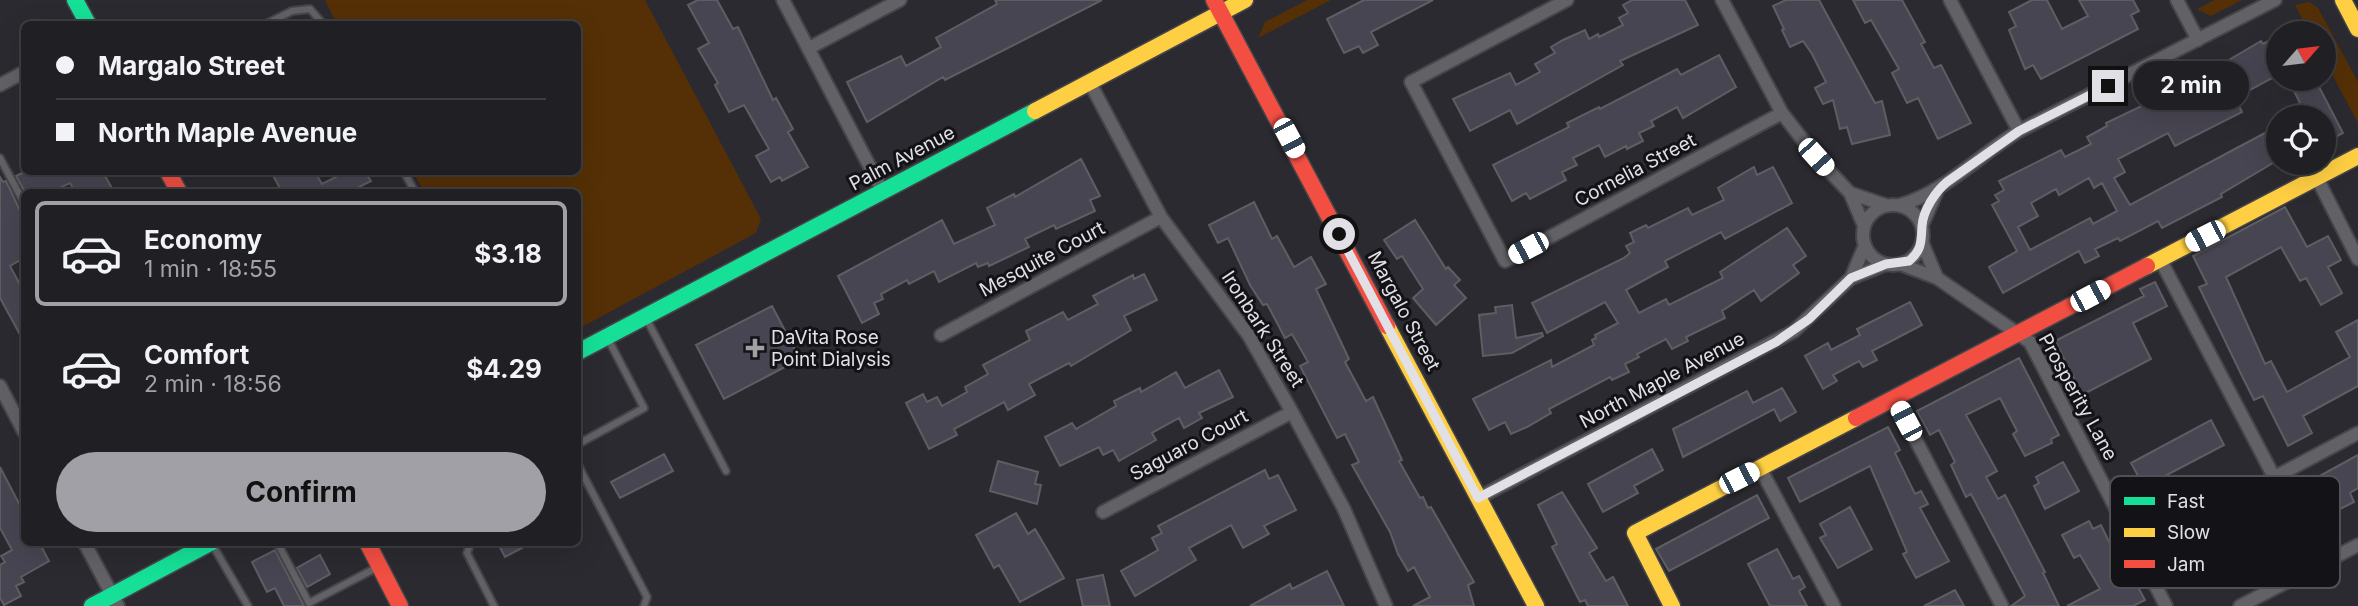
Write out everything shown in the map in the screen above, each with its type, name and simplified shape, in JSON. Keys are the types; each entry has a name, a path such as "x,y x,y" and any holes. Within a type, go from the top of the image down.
{"main road":[{"path":"75,0 86,21"},
{"name":"Palm Avenue","path":"581,350 1090,83 1217,6 1245,0"},
{"path":"2343,0 2358,29"},
{"name":"Margalo Street","path":"1217,6 1536,606"},
{"path":"1672,606 1635,533 2358,156"},
{"path":"92,606 115,601 206,546"},
{"path":"369,546 400,606"}],"street":[{"path":"783,0 883,192"},
{"path":"809,48 900,0"},
{"name":"Cornelia Street","path":"1567,0 1411,82 1505,261 1782,113"},
{"path":"1722,0 1782,113 1816,157 1850,193 1864,226"},
{"path":"1950,0 2019,131"},
{"path":"2177,0 2198,40"},
{"path":"1850,193 1885,205 1900,205 1937,191 1981,156 2019,131 2275,0"},
{"path":"0,85 21,74"},
{"name":"Ironbark Street","path":"1090,83 1161,217 1249,337 1292,412 1344,509 1386,606"},
{"path":"2317,178 2358,259"},
{"path":"1937,191 1922,225 1922,242 1937,278"},
{"path":"1864,226 1870,215 1885,205"},
{"path":"1900,205 1914,212 1922,225"},
{"name":"Mesquite Court","path":"941,335 1161,217"},
{"name":"North Maple Avenue","path":"1851,278 1865,245 1864,226"},
{"path":"1900,264 1916,255 1922,242"},
{"path":"1865,245 1873,257 1886,264"},
{"path":"2160,259 2273,476"},
{"name":"North Maple Avenue","path":"1478,498 1776,342 1809,319 1851,278 1886,264 1900,264"},
{"name":"Prosperity Lane","path":"1900,264 1937,278 2020,333 2037,354 2110,497"},
{"path":"0,386 21,426"},
{"path":"1894,398 2002,606"},
{"name":"Saguaro Court","path":"1103,512 1292,412"},
{"path":"2276,476 2358,433"},
{"path":"1760,468 1834,606"},
{"path":"2340,554 2358,545"},
{"path":"86,546 115,601"},
{"name":"Prosperity Lane","path":"2157,588 2166,606"},
{"path":"2240,606 2275,588"}],"lane":[{"path":"273,21 292,12 310,9 320,21"},
{"path":"0,158 21,197"},
{"path":"645,317 726,471"},
{"path":"581,442 644,408 607,337"},
{"path":"581,472 647,597 644,606"},
{"path":"213,546 248,606"},
{"path":"278,546 309,603 379,566"},
{"path":"469,546 467,552 494,606"}],"shaded area":[{"path":"325,0 645,0 761,219 756,233 581,327 581,189 422,189 415,175 581,175 581,21 336,21"},
{"path":"1307,0 1331,0 1258,38 1265,22"},
{"path":"2215,0 2242,0 2211,16 2197,9"},
{"path":"2309,2 2318,8 2325,21 2304,21 2295,5"},
{"path":"2336,41 2358,82 2358,123 2336,82"}],"building":[{"path":"698,0 717,0 733,29 738,27 773,100 776,98 793,129 788,132 808,167 782,181 780,177 771,182 756,156 769,149 744,105 729,112 715,85 718,83 698,49 709,43 688,5"},
{"path":"995,0 1102,0 945,80 943,77 867,122 847,82 901,56 906,66 941,47 936,38 997,4"},
{"path":"1364,0 1433,0 1371,32 1378,45 1363,53 1359,46 1344,53 1327,19"},
{"path":"1632,0 1685,0 1698,25 1620,61 1623,65 1517,124 1510,110 1470,131 1453,99 1510,73 1516,85 1540,72 1535,64 1555,53 1551,47 1563,40 1585,30 1589,39 1598,34 1599,37 1623,25 1619,18 1628,13 1623,5"},
{"path":"1786,0 1819,0 1875,103 1882,101 1890,135 1852,144 1847,127 1840,129 1833,100 1823,104 1815,88 1826,82 1812,54 1803,41 1790,47 1782,30 1784,29 1773,6"},
{"path":"1853,0 1902,0 1925,42 1921,44 1934,68 1941,65 1971,123 1938,139 1918,98 1907,103 1892,73 1899,69 1871,20 1865,23"},
{"path":"2032,0 2047,0 2062,29 2088,16 2079,0 2133,0 2139,11 2131,15 2138,29 2041,79 2033,65 2025,69 2009,30 2016,26 2009,12"},
{"path":"2261,41 2263,44 2266,42 2266,81 2235,98 2242,112 2175,146 2168,133 2118,159 2125,172 2114,178 2130,205 2266,132 2266,167 2221,194 2222,197 2162,228 2158,221 2120,241 2118,238 2095,249 2099,256 2085,263 2079,251 2003,293 1989,267 2017,251 1992,205 1999,201 1995,195 2004,190 1999,181 2061,150 2065,157 2091,144 2087,137 2107,126 2106,123 2204,76 2208,85 2233,72 2227,61","holes":["2089,178 2094,188 2102,183 2117,211 2093,224 2090,218 2030,250 2018,227 2038,216 2031,203 2056,189 2059,195"]},
{"path":"1719,55 1736,87 1683,118 1677,107 1651,121 1654,126 1639,133 1643,141 1627,149 1626,146 1605,157 1599,145 1573,158 1577,165 1562,172 1566,180 1530,199 1526,193 1512,201 1493,165 1569,127 1567,123 1677,69 1681,75"},
{"path":"2294,91 2321,91 2328,105 2297,105 2300,103"},
{"path":"2336,120 2343,133 2336,137"},
{"path":"1081,159 1100,196 1090,200 1095,211 1056,229 1054,225 1025,239 1029,247 989,266 988,263 978,267 976,263 939,282 934,271 909,284 907,280 881,294 883,299 874,303 879,314 862,323 838,276 942,220 954,244 995,225 987,208 1014,194 1015,197"},
{"path":"1754,167 1757,175 1773,167 1792,203 1725,239 1721,232 1665,261 1668,267 1626,290 1639,313 1666,299 1669,305 1723,278 1720,272 1787,228 1806,256 1793,265 1799,273 1761,301 1754,290 1722,311 1725,318 1686,337 1688,341 1672,349 1666,339 1637,354 1639,357 1625,364 1629,372 1612,380 1610,377 1549,409 1551,413 1527,427 1511,434 1505,422 1489,430 1473,399 1551,360 1552,367 1594,345 1592,340 1596,338 1595,335 1618,323 1605,302 1547,333 1532,303 1624,258 1630,253 1626,246 1634,242 1630,233 1646,225 1648,228 1688,208 1692,215 1724,200 1718,188"},
{"path":"21,174 105,175 112,189 73,189 70,183 57,189 23,189 16,176"},
{"path":"273,175 317,175 322,184 340,175 367,175 371,181 355,189 280,189"},
{"path":"0,177 3,182 6,181 21,213 21,260 10,266 21,286 21,336 0,298"},
{"path":"1254,202 1272,239 1277,236 1294,267 1311,257 1326,284 1316,289 1349,359 1345,362 1366,401 1373,397 1402,460 1399,461 1420,498 1423,497 1428,508 1431,507 1474,582 1468,585 1474,606 1413,606 1430,597 1414,567 1408,571 1398,554 1390,532 1352,465 1359,462 1345,434 1337,438 1300,366 1308,362 1292,334 1285,338 1267,304 1263,305 1250,285 1228,238 1218,243 1209,225"},
{"path":"2285,207 2307,247 2328,236 2341,260 2328,267 2342,293 2321,305 2306,278 2300,281 2281,247 2226,277 2265,364 2271,361 2287,392 2350,357 2336,332 2358,320 2358,386 2303,416 2312,433 2288,446 2263,396 2254,400 2242,376 2199,287 2207,284 2193,256"},
{"path":"1415,220 1446,269 1448,267 1460,280 1454,285 1466,298 1436,325 1413,298 1423,289 1402,256 1397,259 1384,240"},
{"path":"1144,274 1157,300 1124,316 1131,330 1071,366 1069,363 1029,384 1035,395 1008,410 1004,402 954,429 957,435 929,449 906,403 923,394 927,402 937,397 942,406 967,392 965,387 988,374 983,365 1030,340 1026,331 1063,312 1068,320 1098,304 1093,296 1133,275 1134,279"},
{"path":"2155,282 2167,306 2133,323 2151,359 2082,395 2055,341 2144,296 2140,289"},
{"path":"1910,302 1922,325 1872,351 1877,360 1863,367 1859,361 1833,375 1837,381 1823,389 1805,356 1828,343 1831,350 1860,335 1857,329"},
{"path":"1512,305 1516,338 1542,333 1543,336 1512,353 1483,356 1479,315 1496,313 1495,307"},
{"path":"772,306 800,359 724,399 696,345"},
{"path":"2019,358 2059,435 2051,439 2052,443 2025,456 2013,434 2017,431 2000,398 1966,415 1997,471 1986,477 1998,499 2005,495 2045,572 2043,573 2059,606 2011,606 2025,596 1971,494 1966,497 1951,465 1955,462 1939,430 1930,435 1917,411"},
{"path":"1219,370 1233,397 1199,413 1202,418 1184,428 1179,418 1152,433 1156,440 1119,461 1113,450 1103,455 1099,447 1060,466 1045,437 1072,423 1076,429 1116,406 1114,401 1140,388 1141,392 1176,372 1185,388"},
{"path":"1782,388 1796,412 1780,421 1774,409 1683,457 1673,429 1747,391 1753,403"},
{"path":"2211,420 2224,445 2165,476 2138,476 2131,463"},
{"path":"1888,427 1900,450 1895,453 1915,494 1921,491 1928,504 1920,508 1949,561 1916,578 1903,554 1907,552 1870,466 1800,502 1788,478"},
{"path":"1652,449 1663,470 1634,486 1638,493 1603,512 1588,484"},
{"path":"664,454 673,471 620,498 611,482"},
{"path":"2358,455 2358,488 2350,493 2354,502 2340,509 2340,476 2320,476"},
{"path":"998,461 1038,472 1035,484 1041,485 1037,504 990,491"},
{"path":"2063,462 2079,491 2045,509 2034,486 2039,483 2036,477"},
{"path":"0,467 21,507 21,546 41,546 49,561 21,577 24,582 16,586 21,596 4,605 0,598 0,565 5,562 1,556 12,550 0,528"},
{"path":"1265,470 1269,479 1278,475 1296,510 1264,526 1269,534 1243,548 1231,525 1189,548 1196,560 1135,596 1121,571 1158,550 1152,538 1162,533 1158,526"},
{"path":"1562,492 1597,548 1589,553 1606,581 1613,577 1628,606 1588,606 1585,600 1580,602 1552,547 1557,544 1538,505"},
{"path":"1757,495 1769,518 1669,571 1656,549"},
{"path":"1850,507 1872,549 1838,568 1820,538 1826,535 1820,524"},
{"path":"1016,513 1028,534 1035,529 1064,578 1020,602 999,565 994,568 976,535"},
{"path":"2089,521 2093,529 2101,525 2110,544 2110,588 2139,588 2145,600 2133,606 2067,606 2100,589 2080,555 2074,558 2062,535"},
{"path":"499,546 526,546 505,557"},
{"path":"1777,549 1793,579 1799,576 1805,587 1799,591 1807,606 1770,606 1748,564"},
{"path":"275,550 304,606 284,606 275,588 267,592 252,562"},
{"path":"320,555 330,574 307,587 297,568"},
{"path":"1327,571 1344,606 1250,606 1290,584 1292,589"},
{"path":"1103,575 1110,606 1083,606 1077,580"},
{"path":"1955,590 1964,606 1924,606"}],"traffic: fast":[{"path":"75,0 86,21"},
{"path":"581,350 1035,111"},
{"path":"92,606 204,546"}],"traffic: slow":[{"path":"1035,111 1245,0"},
{"path":"2343,0 2358,29"},
{"path":"2147,266 2358,156"},
{"path":"1387,326 1536,606"},
{"path":"1672,606 1635,533 1856,418"}],"traffic: jam":[{"path":"1214,0 1387,326"},
{"path":"170,175 177,189"},
{"path":"1856,418 2147,266"},
{"path":"369,546 400,606"}],"place":[{"name":"DaVita Rose Point Dialysis","path":"755,348"}],"route":[{"path":"1339,234 1478,498 1776,342 1809,319 1851,278 1886,264 1909,261 1921,247 1922,225 1937,191 1947,182 2019,131 2108,86"}]}
